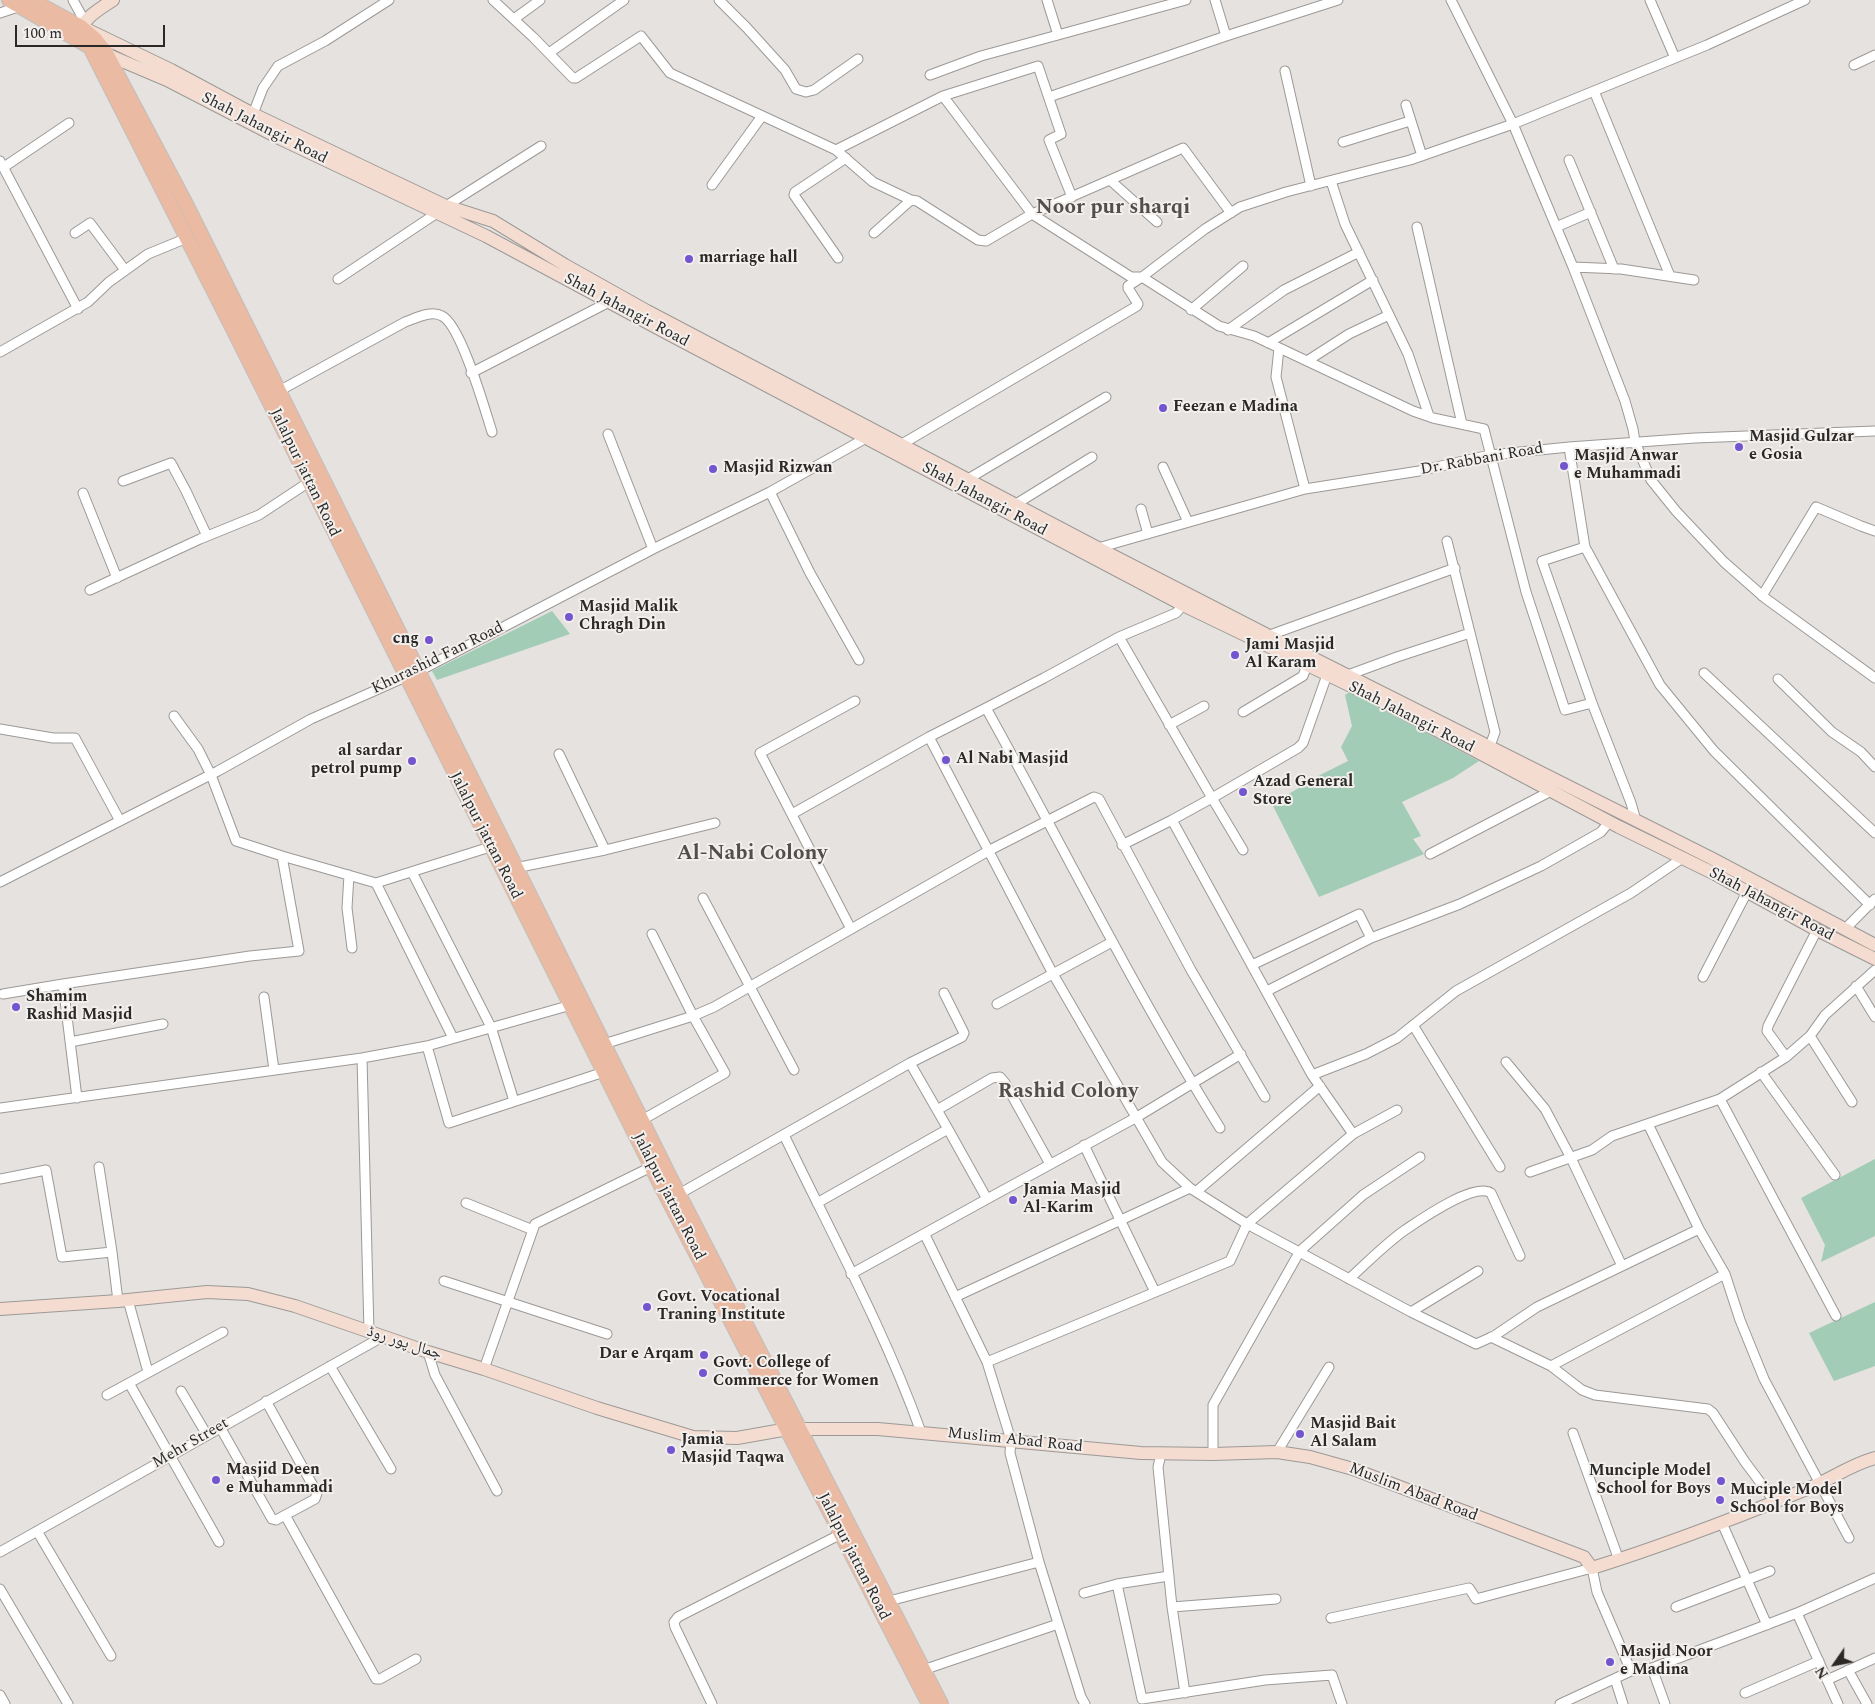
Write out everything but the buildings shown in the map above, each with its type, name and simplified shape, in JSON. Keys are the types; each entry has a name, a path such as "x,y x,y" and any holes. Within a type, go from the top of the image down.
{"main road":[{"name":"Jalalpur jattan Road","path":"21,2 95,39 106,53 187,206 309,482 490,847 570,1005 585,1019 604,1044 642,1120 664,1179 794,1429 888,1601 941,1704"},
{"name":"Jalalpur jattan Road","path":"84,34 187,238 279,391 515,868 585,1019 604,1072 652,1167 679,1194 794,1429 841,1534 929,1704"},
{"path":"446,759 461,756"}],"street":[{"path":"73,0 84,34 171,70 441,210 493,221 565,265 611,297 869,433"},
{"path":"84,34 93,13 113,0"},
{"path":"253,114 263,88 278,66 325,41 389,0"},
{"path":"494,0 570,76 576,78 641,36 670,73 836,150 873,182 917,201 982,241 986,241 1032,214 1183,148 1231,213"},
{"path":"514,19 540,0"},
{"path":"549,53 624,0"},
{"path":"719,0 785,70 796,89 806,92 814,90 858,59"},
{"path":"1047,0 1058,35"},
{"path":"930,75 981,56 1186,0"},
{"path":"1215,0 1226,36"},
{"path":"1049,97 1226,36 1338,0"},
{"path":"1451,0 1513,124 1573,267 1625,401 1634,429 1635,442 1651,480 1676,511 1724,562 1762,596 1875,678"},
{"path":"1650,0 1676,58"},
{"path":"902,444 1138,306 1128,287 1205,229 1240,207 1286,192 1422,156 1513,124 1676,58 1805,0"},
{"path":"0,13 21,2"},
{"name":"Shah Jahangir Road","path":"84,34 106,53 167,80 281,139 441,210"},
{"path":"1854,65 1875,55"},
{"path":"836,150 943,96 1038,66 1061,134 1049,140 1072,197"},
{"path":"1285,71 1311,186"},
{"path":"1594,91 1670,276"},
{"path":"943,96 1032,214 1131,277 1142,277 1191,310 1228,330 1254,336 1413,410 1429,416 1484,429 1526,592 1565,710 1592,703"},
{"path":"1406,105 1422,156"},
{"path":"712,185 762,116"},
{"path":"1343,142 1410,121"},
{"path":"69,123 2,164 78,309"},
{"path":"338,279 541,146"},
{"path":"838,258 794,195 846,158"},
{"path":"1569,160 1614,269"},
{"path":"1110,180 1157,222"},
{"path":"1331,181 1345,224 1408,354 1429,416"},
{"path":"874,234 911,200"},
{"path":"1556,227 1591,212"},
{"path":"75,233 90,223 125,270"},
{"path":"1417,227 1462,424"},
{"path":"0,352 38,329 78,309 108,282 148,254 187,238"},
{"path":"1228,330 1284,290 1358,252"},
{"path":"1191,310 1243,266"},
{"path":"1573,267 1614,269 1694,280"},
{"path":"1268,343 1373,280"},
{"path":"472,373 611,297"},
{"path":"279,391 405,322 428,314 442,316 452,326 462,347 492,432"},
{"path":"1307,361 1349,334 1390,315"},
{"path":"1279,348 1276,377 1305,489"},
{"path":"968,479 1106,397"},
{"name":"Dr. Rabbani Road","path":"1098,548 1305,489 1419,471 1490,455 1695,438 1875,431"},
{"name":"Shah Jahangir Road","path":"869,433 902,444 1098,548 1711,858 1875,945"},
{"name":"Shah Jahangir Road","path":"869,433 1183,605 1376,698 1609,822 1681,859 1715,874 1817,930 1875,958"},
{"name":"Khurashid Fan Road","path":"0,882 210,775 311,719 419,671 653,549 770,492 869,433"},
{"path":"608,434 653,549"},
{"path":"1569,447 1585,547 1660,685 1714,751 1873,902 1845,930"},
{"path":"1016,504 1092,457"},
{"path":"124,481 171,463 207,536"},
{"path":"1163,467 1188,522"},
{"path":"90,590 207,536 259,515 309,482"},
{"path":"770,492 810,573 859,660"},
{"path":"83,493 117,578"},
{"path":"1762,596 1816,507 1875,530"},
{"path":"1141,509 1148,534"},
{"path":"1447,541 1495,732 1490,746"},
{"path":"1585,547 1542,561 1636,821"},
{"path":"1270,636 1455,568"},
{"path":"792,814 929,737 1119,637 1176,613 1183,605"},
{"path":"1348,675 1470,633"},
{"path":"1119,637 1243,850"},
{"path":"1244,712 1303,676 1307,665"},
{"path":"1704,673 1875,833"},
{"path":"1122,845 1212,798 1298,748 1303,743 1327,675"},
{"path":"1778,679 1832,732 1861,752 1875,767"},
{"path":"851,929 760,753 855,701"},
{"path":"1169,725 1204,706"},
{"path":"986,708 1049,821 1112,942 1192,1083 1220,1128"},
{"path":"174,716 198,749 236,841 376,883 490,847"},
{"path":"0,729 52,738 75,738 120,821"},
{"path":"929,737 990,850 1053,974 1162,1162 1194,1190 1247,1224 1476,1344 1490,1338 1538,1308 1699,1229"},
{"path":"559,754 605,850"},
{"path":"1430,854 1551,791"},
{"path":"604,1044 693,1016 714,1007 990,850 1094,797 1099,799 1122,845 1191,970 1265,1097"},
{"path":"1172,820 1312,1075 1353,1134"},
{"path":"1267,991 1371,938 1460,904 1541,866 1601,832 1609,822"},
{"path":"515,868 605,850 715,823"},
{"path":"3,994 250,956 299,951 282,856"},
{"path":"1312,1075 1374,1050 1397,1038 1456,992 1631,893 1681,859"},
{"path":"412,872 491,1028 514,1101"},
{"path":"349,875 347,908 352,948"},
{"path":"376,883 453,1038"},
{"path":"1703,977 1747,892"},
{"path":"703,898 794,1070"},
{"path":"1252,965 1359,914 1371,938"},
{"path":"1786,1057 1767,1031 1768,1026 1817,930"},
{"path":"642,1120 726,1073 693,1016 652,934"},
{"path":"997,1004 1112,942"},
{"path":"1530,1172 1592,1150 1612,1136 1720,1099 1786,1057 1810,1036 1825,1015 1875,970"},
{"path":"63,984 77,1098"},
{"path":"1856,986 1875,1017"},
{"path":"679,1194 910,1063 962,1036 964,1033 944,993"},
{"path":"264,997 274,1070"},
{"path":"0,1108 362,1058 427,1046 570,1005"},
{"path":"70,1042 163,1024"},
{"path":"1413,1025 1500,1167"},
{"path":"1810,1036 1852,1102"},
{"path":"427,1046 449,1123 604,1072"},
{"path":"852,1274 1137,1117 1241,1054"},
{"path":"362,1058 369,1332"},
{"path":"1506,1062 1545,1109 1571,1158 1622,1266"},
{"path":"910,1063 987,1199"},
{"path":"1761,1072 1835,1175"},
{"path":"937,1110 992,1078 1000,1077 1050,1164"},
{"path":"955,1297 1120,1220 1194,1190 1320,1086"},
{"path":"1720,1099 1836,1316"},
{"path":"987,1362 1230,1261 1247,1224 1353,1134 1396,1110"},
{"path":"1648,1124 1699,1229 1725,1274 1740,1320 1764,1379 1849,1538"},
{"path":"817,1203 948,1129"},
{"path":"784,1135 893,1360 921,1432"},
{"path":"1084,1146 1155,1292"},
{"path":"1213,1454 1214,1405 1300,1251 1363,1194 1420,1157"},
{"path":"98,1167 112,1252 123,1301 148,1372"},
{"path":"484,1369 535,1224 652,1167"},
{"path":"0,1179 46,1170 62,1257 112,1252"},
{"path":"1349,1279 1404,1231 1451,1202 1479,1190 1486,1190 1491,1193 1520,1256"},
{"path":"466,1203 533,1230"},
{"path":"924,1235 987,1362 1011,1440 1010,1453 1039,1562 1081,1697 1085,1704"},
{"path":"1412,1312 1478,1271"},
{"path":"1551,1366 1725,1274"},
{"path":"444,1281 606,1334"},
{"name":"جمال پور روڈ","path":"0,1309 123,1301 207,1292 248,1294 295,1306 597,1408 693,1437 737,1438 794,1429"},
{"path":"107,1395 223,1332"},
{"name":"Mehr Street","path":"0,1552 382,1336"},
{"path":"1490,1338 1551,1366 1582,1390 1595,1395 1708,1409 1713,1413 1745,1462 1775,1502"},
{"path":"428,1352 435,1375 497,1491"},
{"path":"330,1366 391,1469"},
{"path":"1277,1452 1329,1366"},
{"path":"129,1383 219,1542"},
{"path":"182,1391 207,1435"},
{"path":"220,1427 272,1519 276,1520 315,1499 317,1493 266,1401"},
{"name":"Muslim Abad Road","path":"794,1429 878,1429 1161,1454 1277,1452 1353,1469 1584,1558 1592,1568"},
{"path":"1573,1433 1619,1560"},
{"path":"1161,1454 1158,1467 1172,1607 1185,1693"},
{"path":"1331,1618 1469,1588 1476,1599 1592,1568 1722,1523 1805,1490 1875,1458"},
{"path":"285,1515 376,1679 380,1680 416,1659"},
{"path":"1722,1523 1766,1625"},
{"path":"37,1531 110,1656"},
{"path":"712,1704 674,1627 674,1622 678,1617 841,1534"},
{"path":"888,1601 1039,1562"},
{"path":"1592,1568 1597,1592 1631,1671"},
{"path":"1676,1607 1770,1571"},
{"path":"1084,1592 1116,1584 1169,1576"},
{"path":"1564,1703 1631,1671 1652,1668 1766,1625 1875,1578"},
{"path":"1116,1584 1142,1699 1265,1680 1332,1675 1342,1704"},
{"path":"0,1589 68,1704"},
{"path":"1172,1607 1276,1599"},
{"path":"1797,1613 1838,1704"},
{"path":"923,1670 1058,1624"},
{"path":"1827,1680 1875,1658"},
{"path":"1746,1693 1819,1661"},
{"path":"1652,1668 1666,1704 1673,1702 1674,1704"},
{"path":"1848,1670 1867,1704"},
{"path":"1615,1679 1623,1704"},
{"path":"0,1695 5,1704"}],"green space":[{"path":"552,611 570,634 437,680 432,671"},
{"path":"1350,692 1479,761 1453,778 1402,802 1421,836 1413,839 1424,854 1319,897 1272,804 1348,761 1341,747 1352,726 1345,695"},
{"path":"1875,1159 1875,1236 1821,1262 1825,1245 1801,1198"},
{"path":"1875,1302 1875,1366 1834,1381 1809,1333"}],"place":[{"name":"marriage hall","path":"689,259"},
{"name":"Feezan e Madina","path":"1163,408"},
{"name":"Masjid Gulzar e Gosia","path":"1739,447"},
{"name":"Masjid Anwar e Muhammadi","path":"1564,466"},
{"name":"Masjid Rizwan","path":"713,469"},
{"name":"Masjid Malik Chragh Din","path":"569,617"},
{"name":"cng","path":"429,640"},
{"name":"Jami Masjid Al Karam","path":"1235,655"},
{"name":"Al Nabi Masjid","path":"946,760"},
{"name":"al sardar petrol pump","path":"412,761"},
{"name":"Azad General Store","path":"1243,792"},
{"name":"Shamim Rashid Masjid","path":"16,1007"},
{"name":"Jamia Masjid Al-Karim","path":"1013,1200"},
{"name":"Govt. Vocational Traning Institute","path":"647,1307"},
{"name":"Dar e Arqam","path":"704,1355"},
{"name":"Govt. College of Commerce for Women","path":"703,1373"},
{"name":"Masjid Bait Al Salam","path":"1300,1434"},
{"name":"Jamia Masjid Taqwa","path":"671,1450"},
{"name":"Masjid Deen e Muhammadi","path":"216,1480"},
{"name":"Munciple Model School for Boys","path":"1721,1481"},
{"name":"Muciple Model School for Boys","path":"1720,1500"},
{"name":"Masjid Noor e Madina","path":"1610,1662"}],"district":[{"name":"Noor pur sharqi","path":"1113,209"},
{"name":"Al-Nabi Colony","path":"752,855"},
{"name":"Rashid Colony","path":"1068,1093"}]}
